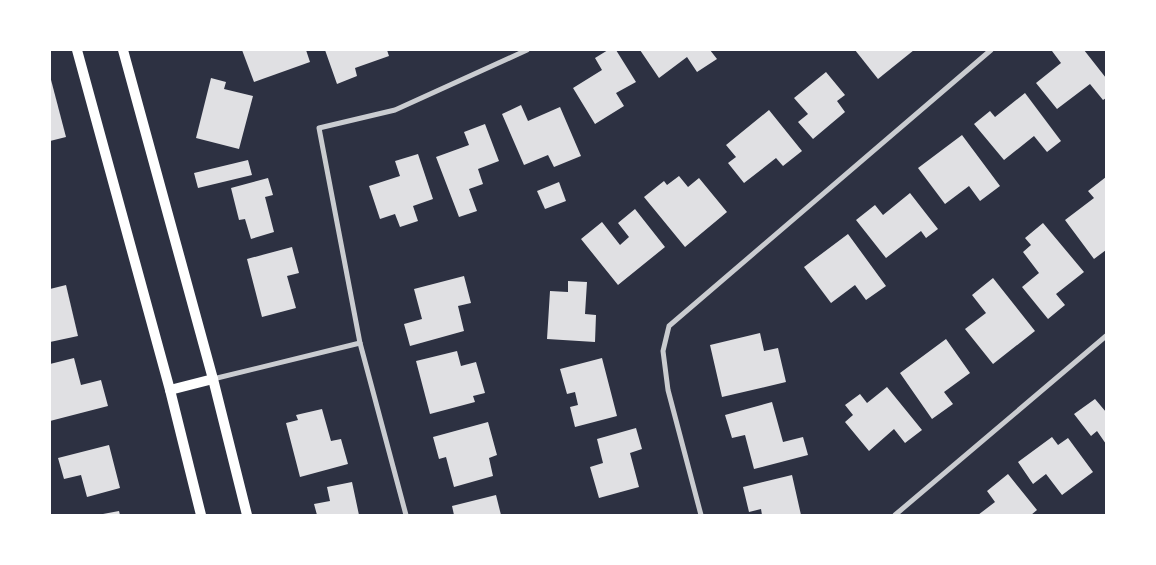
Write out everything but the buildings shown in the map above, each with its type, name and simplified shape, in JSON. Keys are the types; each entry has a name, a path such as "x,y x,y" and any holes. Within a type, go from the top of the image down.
{"main road":[{"path":"77,50 170,390 201,515"},
{"path":"123,50 213,379 247,515"},
{"path":"170,390 213,379"}],"street":[{"path":"406,515 360,343 319,128 395,110 528,50"},
{"path":"701,515 668,390 663,350 668,326 991,50"},
{"path":"895,515 1106,336"},
{"path":"213,379 360,343"}]}
